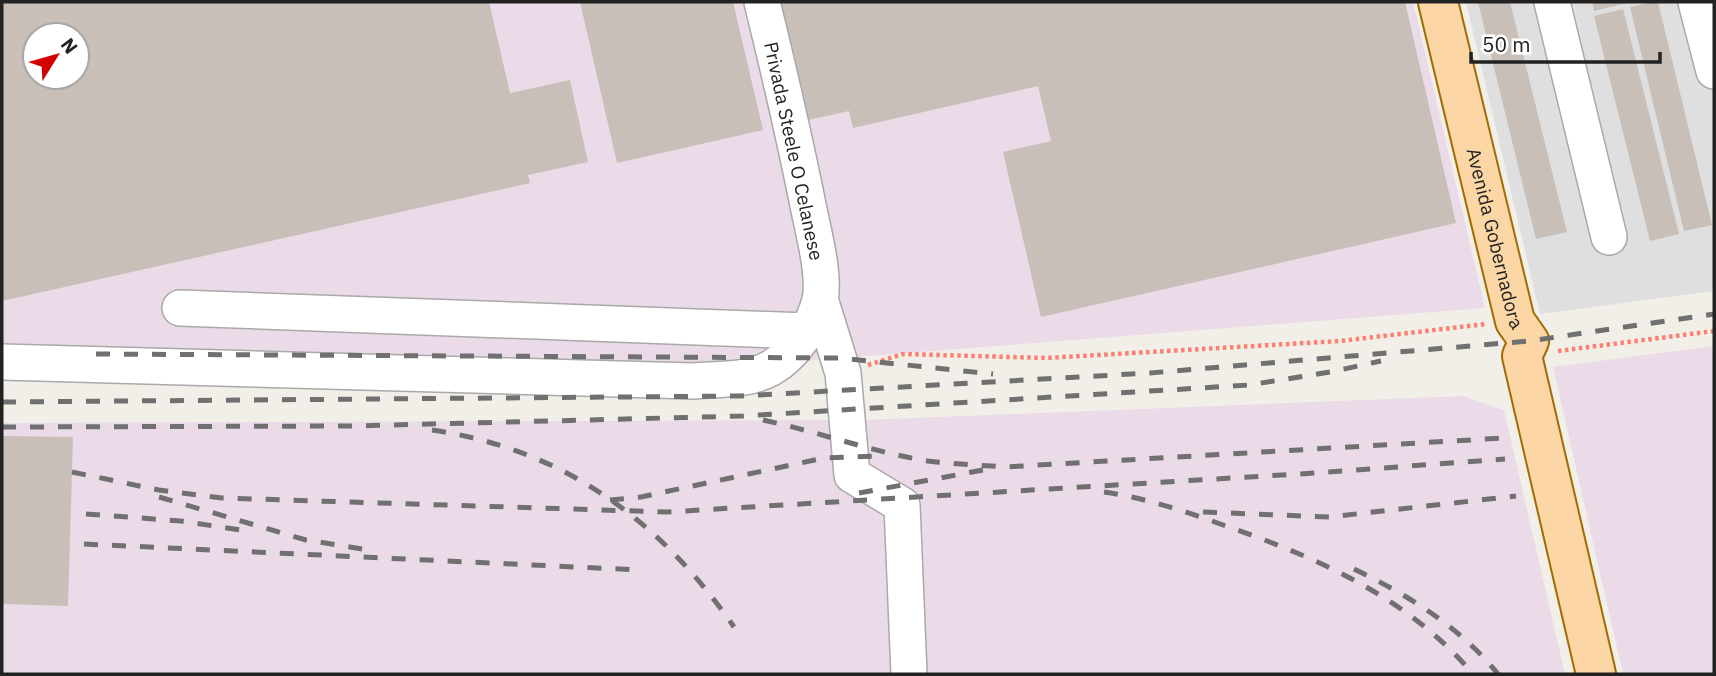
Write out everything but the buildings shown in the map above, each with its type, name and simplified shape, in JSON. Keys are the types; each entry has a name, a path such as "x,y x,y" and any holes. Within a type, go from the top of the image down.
{"main road":[{"name":"Avenida Gobernadora","path":"1438,2 1596,674"}],"street":[{"name":"Privada Steele O Celanese","path":"2,362 693,381 748,378 771,368 786,357 806,331 820,299 819,257 762,2"},
{"path":"1552,2 1609,237"},
{"path":"1696,2 1714,71"},
{"path":"820,299 843,373 852,475 902,505 909,674"},
{"path":"180,308 806,331"}],"path":[{"path":"843,373 903,354 1046,358 1340,341 1714,331"}],"shaded area":[{"path":"2,2 1413,2 1485,308 739,366 2,375"},
{"path":"1466,2 1714,2 1714,291 1540,314"},
{"path":"1714,346 1714,674 1623,674 1553,367"},
{"path":"1463,396 1504,410 1565,674 2,674 2,423 865,420"}],"railway":[{"path":"2,402 741,396 1150,373 1529,341 1714,314"},
{"path":"96,354 839,358 993,374"},
{"path":"2,427 352,426 743,416 1249,385 1381,361"},
{"path":"763,420 907,457 1005,467 1504,438"},
{"path":"432,430 480,440 524,454 566,472 604,496 640,523 674,554 734,627"},
{"path":"610,500 641,497 824,458 879,456"},
{"path":"72,472 159,490 222,498 667,512 1505,459"},
{"path":"859,493 983,470"},
{"path":"1104,492 1150,501 1194,515 1258,537 1326,566 1390,601 1420,623 1473,674"},
{"path":"1203,512 1329,517 1516,496"},
{"path":"159,497 306,540 369,550"},
{"path":"86,514 181,521 247,531"},
{"path":"84,544 640,570"},
{"path":"1354,569 1413,601 1450,627 1498,674"}]}
